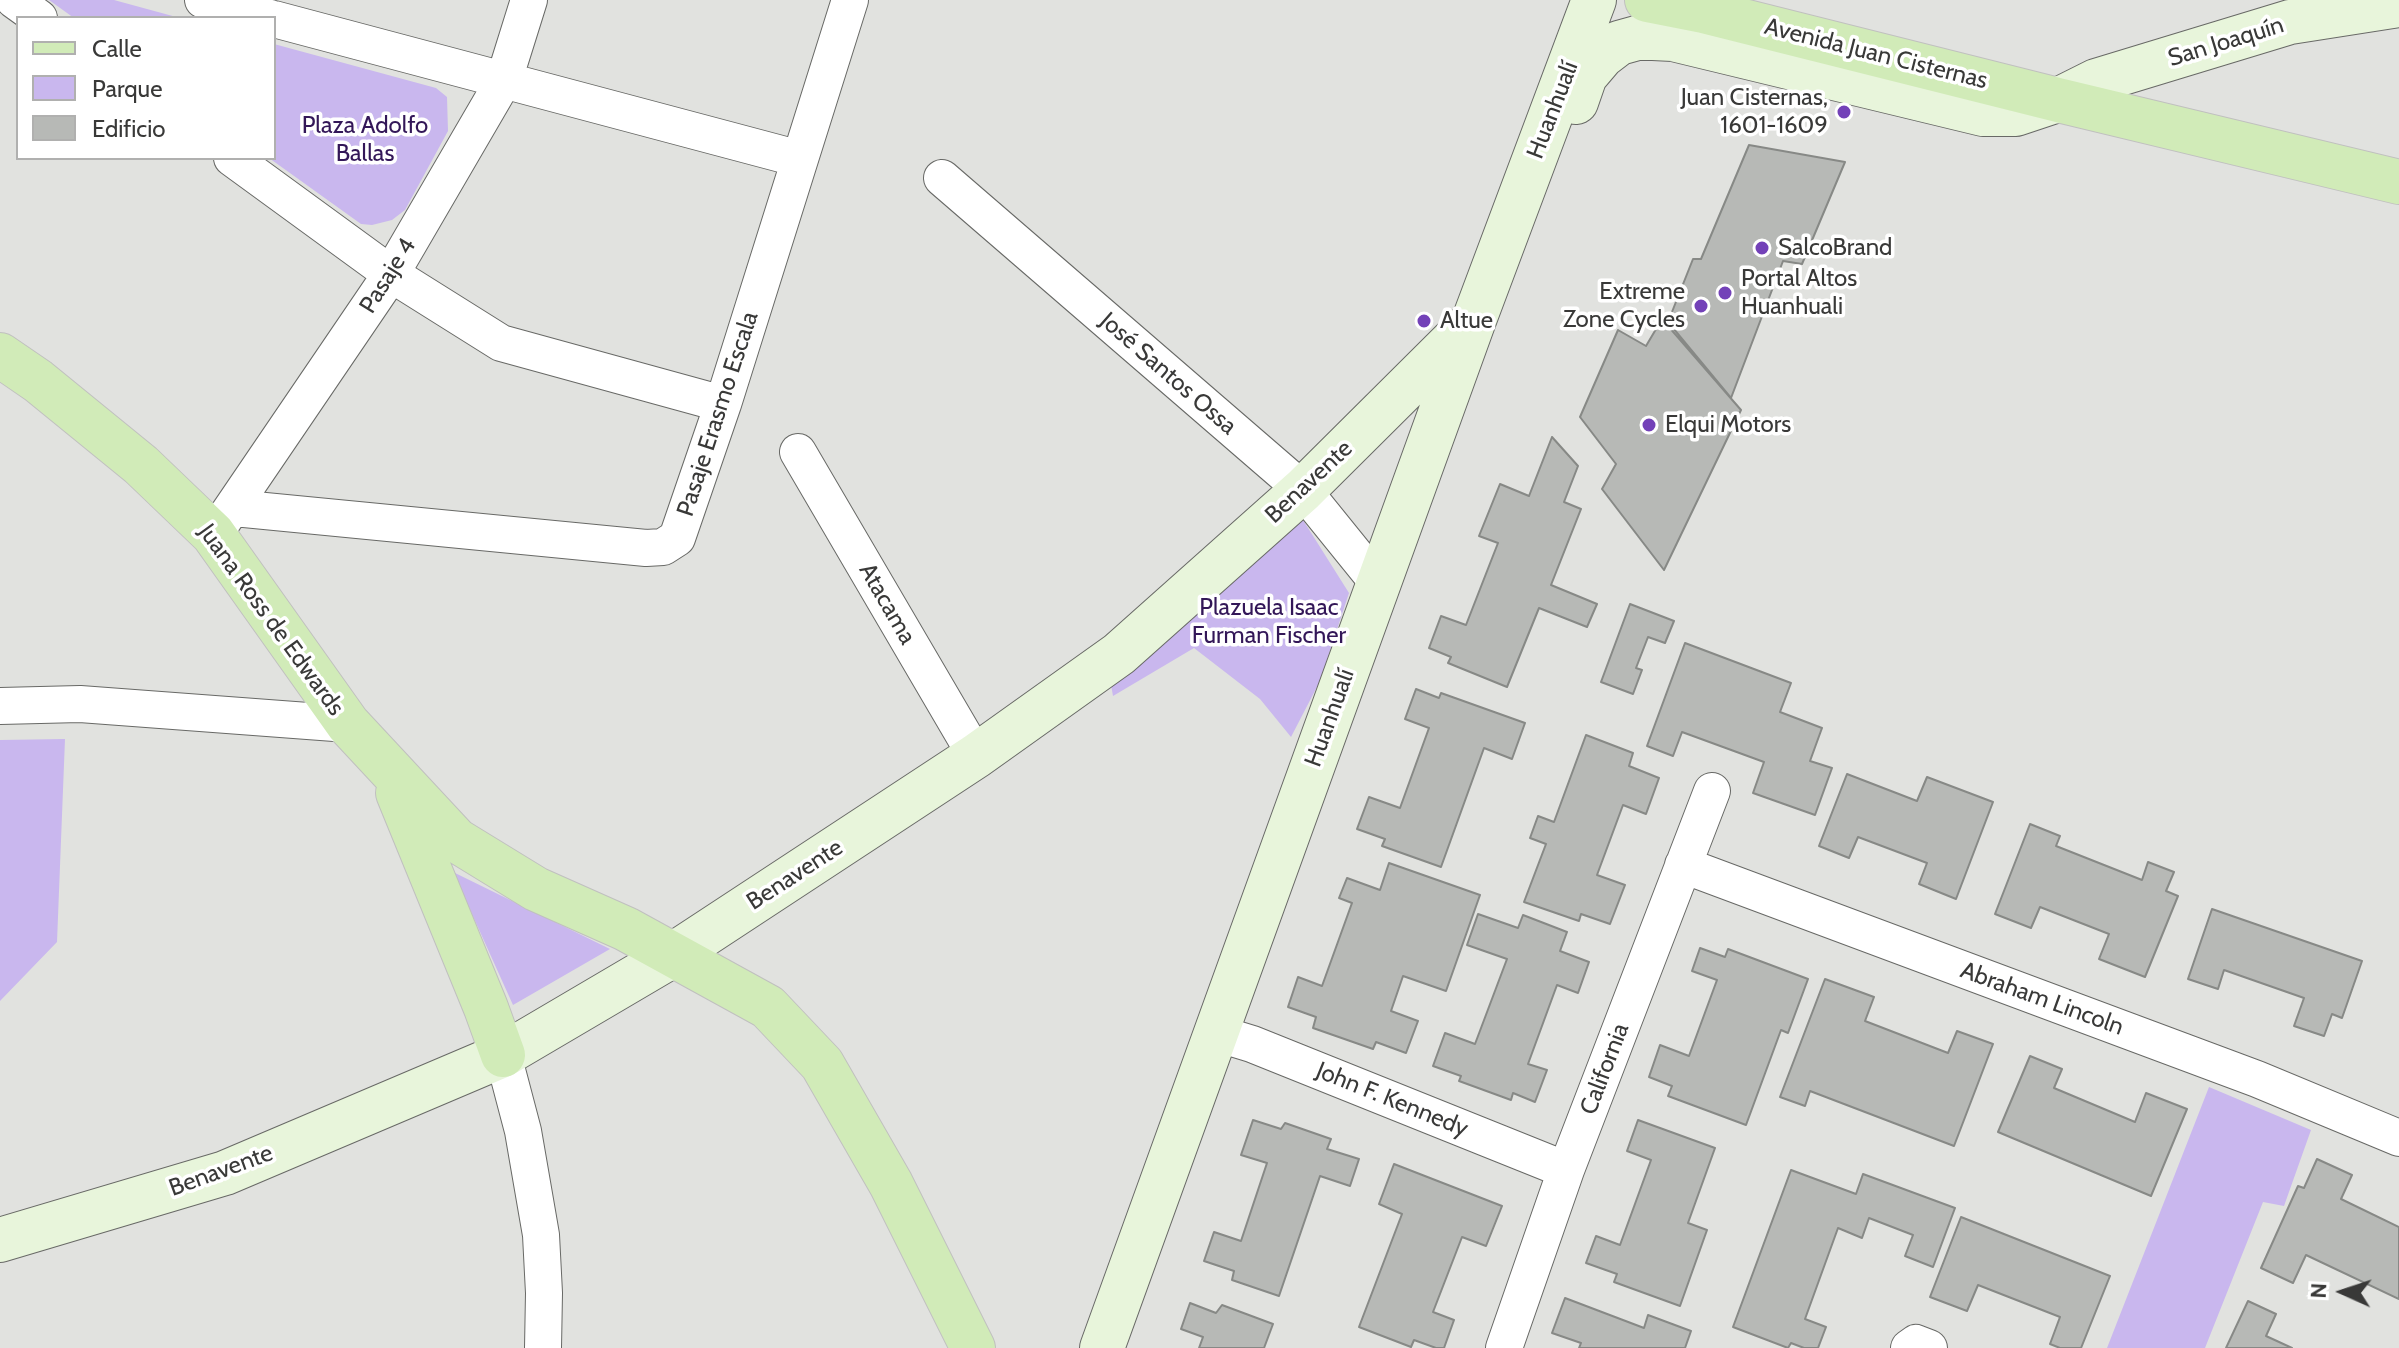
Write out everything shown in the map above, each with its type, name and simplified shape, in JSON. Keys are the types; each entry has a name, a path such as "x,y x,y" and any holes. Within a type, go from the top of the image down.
{"main road":[{"name":"Huanhualí","path":"1102,1348 1474,320 1594,0"},
{"name":"San Joaquín","path":"2058,100 2096,81 2290,22 2399,5"},
{"name":"Avenida Juan Cisternas","path":"1650,19 1703,11 2399,182"},
{"path":"1491,275 1526,231 1585,76 1602,56 1619,43 1637,38 1650,19"},
{"name":"Benavente","path":"0,1240 225,1173 503,1055 673,955 976,756 1119,654 1303,490 1474,320"},
{"name":"Juana Ross de Edwards","path":"0,355 38,381 141,465 223,521 348,724 456,840 536,889 626,929 768,1007 822,1064 891,1184 973,1348"},
{"path":"388,769 503,1055"}],"street":[{"path":"14,0 36,16"},
{"path":"203,0 264,16"},
{"name":"Pasaje 4","path":"223,521 391,274 504,80 529,0"},
{"name":"Pasaje Erasmo Escala","path":"223,521 630,547 663,547 677,538 723,404 850,0"},
{"path":"276,19 800,159"},
{"path":"235,160 391,274 501,343 723,404"},
{"name":"José Santos Ossa","path":"942,178 1303,490 1379,584"},
{"name":"Atacama","path":"798,452 976,756"},
{"path":"0,706 80,704 348,724"},
{"name":"California","path":"1504,1348 1566,1170 1712,791"},
{"name":"Abraham Lincoln","path":"1683,865 2257,1079 2399,1138"},
{"name":"John F. Kennedy","path":"1216,1033 1252,1044 1566,1170"},
{"path":"503,1055 523,1131 541,1235 543,1348"},
{"path":"1909,1348 1916,1343 1929,1348"}],"green space":[{"path":"49,0 114,0 173,16 71,16"},
{"name":"Plaza Adolfo Ballas","path":"276,45 436,88 447,97 448,131 405,210 392,220 361,224 272,160 276,160"},
{"name":"Plazuela Isaac Furman Fischer","path":"1303,520 1349,593 1320,681 1291,737 1260,699 1194,648 1113,696 1107,662"},
{"path":"65,739 57,942 0,1001 0,740"},
{"path":"453,872 610,949 513,1005"},
{"path":"2209,1087 2311,1130 2284,1206 2263,1202 2205,1348 2107,1348"}],"building":[{"name":"Portal Altos Huanhuali","path":"1749,145 1845,162 1802,264 1783,261 1731,398 1668,322 1693,259 1701,259"},
{"path":"1662,319 1741,410 1664,570 1602,489 1616,464 1580,417 1618,330 1646,346"},
{"path":"1552,437 1578,466 1564,502 1581,509 1551,585 1597,604 1587,627 1539,608 1507,687 1448,663 1451,657 1429,648 1441,616 1466,625 1498,543 1479,536 1500,484 1529,496"},
{"path":"1630,604 1674,621 1665,643 1648,637 1636,668 1642,670 1633,694 1601,682"},
{"path":"1685,643 1791,683 1780,712 1822,728 1810,761 1832,768 1815,815 1753,793 1764,762 1682,732 1673,756 1647,746"},
{"path":"1416,689 1439,698 1441,693 1525,723 1512,759 1484,748 1441,867 1382,846 1385,839 1357,829 1369,797 1400,808 1429,728 1405,719"},
{"path":"1586,735 1633,753 1629,766 1659,778 1646,814 1623,805 1597,875 1625,885 1610,924 1581,914 1579,921 1524,902 1546,844 1530,838 1538,816 1554,822"},
{"path":"1847,774 1917,801 1927,777 1993,802 1956,899 1919,884 1927,863 1858,837 1849,858 1819,846"},
{"path":"2030,824 2060,836 2056,846 2142,880 2148,862 2174,872 2166,891 2178,896 2145,977 2099,959 2109,934 2040,907 2031,928 1995,914"},
{"path":"1389,863 1480,895 1446,991 1403,976 1391,1011 1418,1021 1406,1053 1376,1042 1373,1049 1313,1028 1316,1017 1288,1007 1298,977 1322,986 1352,903 1339,898 1347,878 1380,890"},
{"path":"2212,909 2362,961 2342,1018 2332,1014 2324,1036 2294,1026 2304,998 2224,970 2218,989 2188,979"},
{"path":"1478,914 1518,928 1523,915 1567,932 1560,951 1589,962 1578,993 1557,985 1528,1064 1547,1070 1535,1102 1513,1093 1511,1100 1459,1081 1461,1076 1433,1066 1445,1033 1475,1044 1507,959 1467,945"},
{"path":"1700,948 1725,957 1728,949 1808,979 1788,1033 1781,1030 1746,1125 1668,1096 1672,1086 1649,1077 1660,1045 1689,1056 1717,980 1692,971"},
{"path":"1825,979 1874,997 1865,1021 1948,1053 1957,1031 1993,1044 1954,1146 1810,1091 1805,1106 1780,1097"},
{"path":"2030,1056 2062,1069 2054,1088 2135,1122 2146,1093 2187,1109 2151,1196 1998,1132"},
{"path":"1253,1120 1281,1129 1285,1123 1331,1139 1327,1149 1359,1159 1350,1186 1320,1176 1279,1296 1232,1280 1234,1271 1204,1261 1214,1232 1241,1241 1267,1163 1241,1155"},
{"path":"1638,1120 1715,1148 1688,1223 1707,1230 1680,1306 1614,1282 1617,1274 1586,1263 1596,1236 1620,1245 1651,1160 1627,1151"},
{"path":"2317,1159 2352,1175 2341,1199 2399,1227 2399,1299 2306,1255 2293,1283 2261,1268 2298,1186 2304,1188"},
{"path":"1394,1164 1502,1206 1486,1246 1462,1237 1433,1312 1454,1320 1444,1348 1414,1340 1411,1347 1359,1327 1402,1214 1379,1204"},
{"path":"1791,1170 1856,1194 1863,1174 1955,1208 1933,1267 1905,1256 1913,1235 1869,1218 1862,1238 1838,1228 1805,1319 1826,1327 1818,1348 1804,1348 1791,1343 1788,1348 1733,1327"},
{"path":"1961,1217 2110,1276 2081,1348 2060,1348 2050,1344 2060,1317 1978,1285 1967,1311 1930,1297"},
{"path":"1565,1298 1644,1328 1648,1315 1691,1331 1685,1348 1579,1348 1581,1343 1552,1333"},
{"path":"2248,1301 2276,1314 2266,1336 2292,1348 2226,1348"},
{"path":"1190,1303 1216,1313 1222,1305 1273,1324 1264,1348 1199,1348 1203,1337 1181,1329"}],"place":[{"name":"Juan Cisternas, 1601-1609","path":"1844,112"},
{"name":"SalcoBrand","path":"1762,248"},
{"name":"Portal Altos Huanhuali","path":"1725,293"},
{"name":"Extreme Zone Cycles","path":"1701,306"},
{"name":"Altue","path":"1424,321"},
{"name":"Elqui Motors","path":"1649,425"}]}
